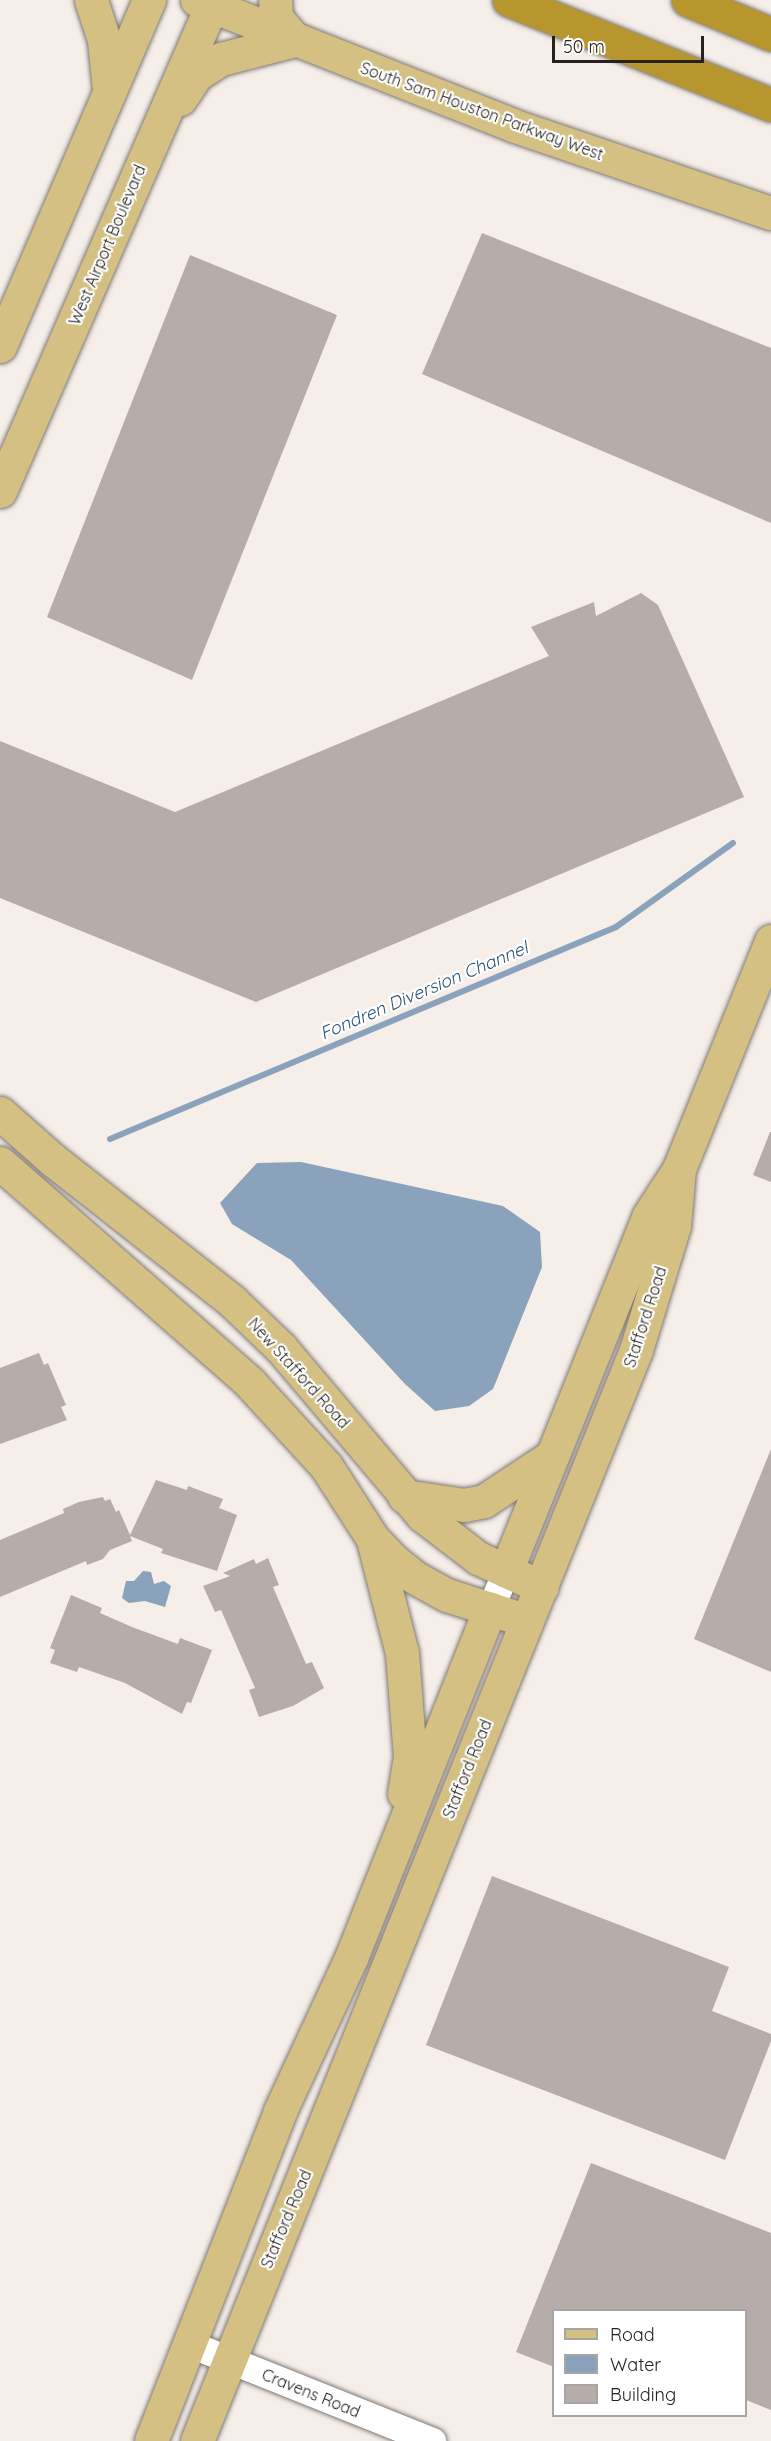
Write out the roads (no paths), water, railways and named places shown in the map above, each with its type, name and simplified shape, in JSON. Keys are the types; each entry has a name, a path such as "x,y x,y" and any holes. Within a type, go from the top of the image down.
{"highway":[{"path":"509,0 771,105"},
{"path":"688,0 771,34"}],"main road":[{"path":"92,0 104,40 109,90"},
{"path":"0,346 149,0"},
{"path":"155,133 196,75 220,59 295,40 276,17 275,0"},
{"name":"South Sam Houston Parkway West","path":"208,2 295,40 515,126 771,213"},
{"name":"West Airport Boulevard","path":"0,491 155,133 208,2"},
{"name":"Stafford Road","path":"506,1571 648,1217 680,1169 771,941"},
{"name":"New Stafford Road","path":"0,1113 53,1160 232,1301 281,1348 404,1496 447,1536 478,1558 542,1587"},
{"path":"0,1163 250,1383 326,1466 373,1539 414,1577 447,1595 526,1621"},
{"name":"Stafford Road","path":"197,2441 228,2360 344,2083 526,1621 542,1587 636,1350 674,1226 680,1169"},
{"path":"250,1383 281,1348"},
{"path":"404,1496 464,1505 484,1501 552,1456"},
{"path":"373,1539 402,1653 407,1694 410,1756 398,1842"},
{"path":"152,2441 252,2184 398,1842 490,1609"}],"street":[{"path":"490,1609 506,1571"},
{"name":"Cravens Road","path":"190,2344 432,2441"}],"water":[{"path":"301,1162 503,1206 540,1232 542,1267 493,1389 469,1406 435,1411 405,1384 291,1260 232,1224 220,1203 257,1163"},
{"path":"143,1571 151,1572 154,1584 164,1581 171,1586 165,1607 145,1601 129,1603 122,1598 126,1581 134,1581"}],"waterway":[{"name":"Fondren Diversion Channel","path":"110,1139 616,927 733,843"}]}
